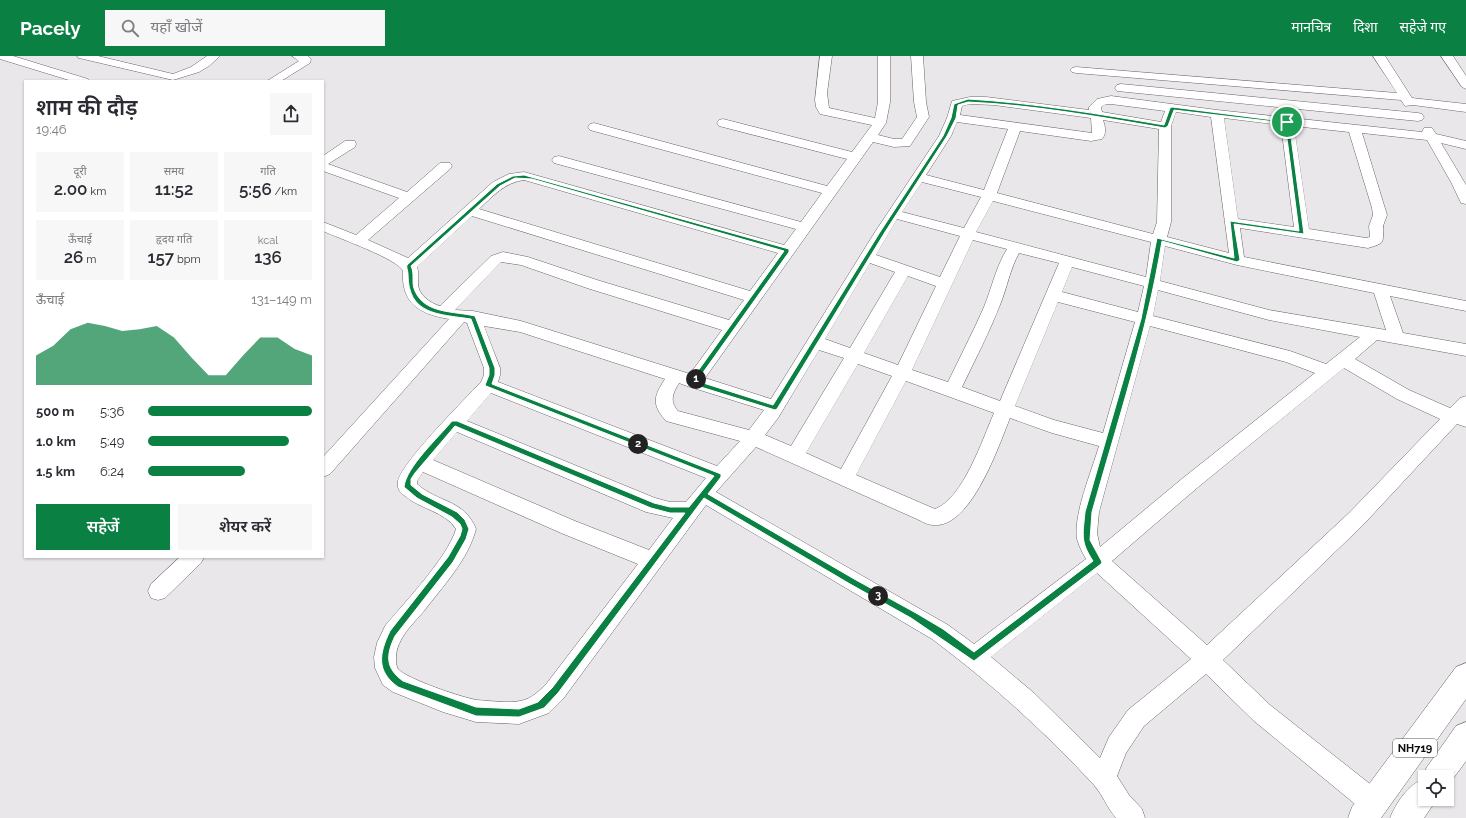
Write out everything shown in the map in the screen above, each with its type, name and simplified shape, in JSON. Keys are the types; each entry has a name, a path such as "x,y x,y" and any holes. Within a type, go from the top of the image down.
{"highway":[{"name":"NH719","path":"1369,811 1466,676"},
{"name":"NH719","path":"1442,770 1466,736"},
{"path":"1405,818 1418,802"}],"street":[{"path":"83,56 173,77 188,74 214,56"},
{"path":"275,80 304,63 305,59 298,56"},
{"path":"826,56 821,108 827,112 880,123"},
{"path":"693,382 880,123 884,102 884,56"},
{"path":"869,137 894,143 905,143 921,121 923,117 920,102 917,56"},
{"path":"1379,56 1432,137 1458,182 1466,200"},
{"path":"1446,56 1466,85"},
{"path":"4,57 81,80"},
{"path":"1076,70 1406,99 1466,108"},
{"path":"1118,74 1125,102"},
{"path":"1121,88 1418,117"},
{"path":"953,118 1091,137 1098,136 1099,130 1095,108 1102,100 1354,130 1432,137 1466,145"},
{"path":"467,317 492,368 492,375 488,385 420,462 408,479 407,487 420,496 454,514 463,522 466,529 459,546 450,560 392,633 385,658 386,668 391,677 401,684 476,712 519,713 541,705 555,691 697,502 754,438 775,407 894,214 945,136 953,118 956,104 968,101 1009,103 1165,126"},
{"path":"1172,108 1165,126 1164,214 1152,284 1144,319 1089,512 1086,528 1086,540 1090,550 1098,562 1207,660 1369,811"},
{"path":"1217,114 1237,260"},
{"path":"1287,122 1302,233"},
{"path":"723,123 854,157"},
{"path":"594,127 830,191"},
{"path":"845,479 902,373 968,234 989,195 1015,127"},
{"path":"1232,222 1368,243 1377,239 1376,226 1380,215 1379,208 1354,130"},
{"path":"324,161 350,144"},
{"path":"559,160 804,228"},
{"path":"358,241 445,166"},
{"path":"324,167 409,197"},
{"path":"409,266 498,185 514,177 524,176 787,251"},
{"path":"919,177 1237,260 1466,306"},
{"path":"470,211 754,298"},
{"path":"894,214 1269,315 1466,350"},
{"path":"324,226 399,259 409,266 411,271 410,285 412,291 425,307 442,313 529,329 775,407"},
{"path":"952,391 992,306 1002,280 1006,263 1015,247"},
{"path":"442,313 496,259 511,257 619,293 732,327"},
{"path":"867,257 944,284"},
{"path":"674,376 663,397 665,410 672,416 754,438 920,512 935,517 946,514 955,506 976,477 1067,261"},
{"path":"795,456 904,270"},
{"path":"1380,289 1396,338"},
{"path":"1052,295 1290,357 1328,372"},
{"path":"324,468 467,317"},
{"path":"974,657 1098,562 1190,483 1374,334"},
{"path":"815,342 1004,410 1052,426 1109,442"},
{"path":"1104,778 1117,745 1136,718 1207,660 1356,519 1461,413 1409,397 1343,360"},
{"path":"488,385 719,476"},
{"path":"454,423 653,506 670,510 697,502 847,578 914,615 974,657 1026,701 1104,778 1120,804 1133,818"},
{"path":"420,462 568,527 653,561"},
{"path":"158,591 193,558"}],"route":[{"path":"1287,122 1172,108 1165,126 1062,109 1002,102 968,101 956,104 953,118 945,136 882,232 775,407 693,382 787,251 524,176 514,177 498,185 409,266 411,271 410,285 418,300 425,307 442,313 473,318 492,368 492,375 488,385 719,476 703,494 555,691 541,705 519,713 476,712 418,691 401,684 391,677 386,668 385,658 392,633 450,560 459,546 466,529 463,522 454,514 411,491 407,487 408,479 413,471 454,423 653,506 670,510 691,510 703,494 853,582 914,615 974,657 1098,562 1090,550 1086,540 1086,528 1089,512 1144,319 1152,284 1159,239 1237,260 1232,222 1302,233 1287,122"}]}
